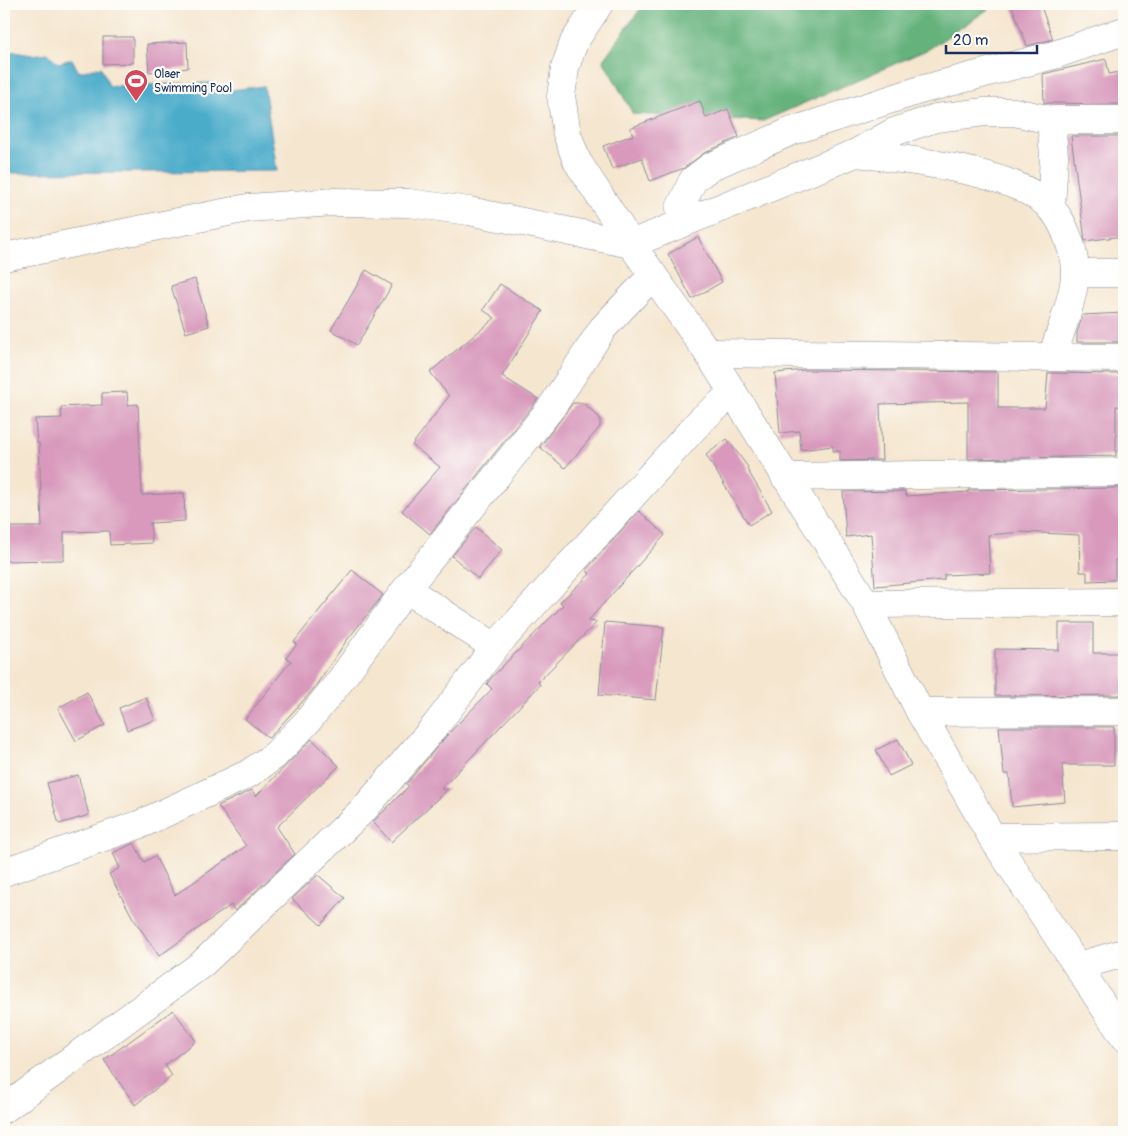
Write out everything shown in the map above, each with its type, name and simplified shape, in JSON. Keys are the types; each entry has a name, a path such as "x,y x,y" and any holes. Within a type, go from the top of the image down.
{"street":[{"path":"600,4 574,42 564,68 561,96 567,134 577,162 631,244 708,353 866,604 920,712 992,837 1124,1036"},
{"path":"682,222 680,208 693,180 710,167 792,131 920,90 1054,56 1124,31"},
{"path":"4,256 248,208 334,202 409,203 469,211 631,244 856,153 894,132 936,118 985,112 1014,112 1051,120 1124,120"},
{"path":"1051,120 1054,156 1051,208"},
{"path":"856,153 917,161 995,179 1019,188 1051,208 1065,231 1075,273 1063,323 1052,357"},
{"path":"1075,273 1124,273"},
{"path":"5,865 141,824 248,774 274,756 306,722 340,681 406,589 552,408 603,328 653,275"},
{"path":"708,353 1124,358"},
{"path":"11,1096 209,957 365,808 436,725 495,647 684,439 733,393"},
{"path":"785,477 1124,472"},
{"path":"406,589 495,647"},
{"path":"866,604 1124,602"},
{"path":"920,712 1124,711"},
{"path":"992,837 1124,836"},
{"path":"1078,966 1124,953"}],"green space":[{"path":"644,4 996,4 929,49 763,121 633,114 603,60"}],"water":[{"name":"Olaer Swimming Pool","path":"4,50 32,55 48,53 58,63 72,59 79,72 101,67 109,86 212,83 231,90 264,86 277,171 10,173 4,154"}],"building":[{"path":"1011,4 1040,4 1053,39 1027,46"},
{"path":"103,37 133,37 133,63 103,64"},
{"path":"187,42 188,68 149,72 147,44"},
{"path":"1106,59 1109,74 1124,71 1124,104 1044,103 1043,74"},
{"path":"700,101 706,118 728,109 739,137 704,153 684,168 650,181 642,158 612,169 603,146 633,135 630,128"},
{"path":"1071,136 1124,136 1124,236 1085,241"},
{"path":"698,237 722,282 692,299 668,254"},
{"path":"366,270 392,285 357,345 331,330"},
{"path":"195,279 209,326 186,333 171,286"},
{"path":"500,284 543,311 502,376 538,399 430,534 402,511 440,467 412,445 449,396 430,372 495,318 483,310"},
{"path":"1124,313 1124,342 1077,342 1077,333 1083,315"},
{"path":"805,370 998,372 998,408 1045,408 1048,373 1124,374 1124,407 1116,406 1116,456 968,459 968,402 880,404 882,460 840,461 840,451 833,451 833,446 801,450 799,431 780,433 775,373"},
{"path":"127,392 128,405 138,404 142,495 184,493 185,521 150,523 152,543 110,545 109,531 64,532 64,560 4,561 4,531 8,531 8,527 42,527 39,443 37,443 35,419 62,418 61,407 102,405 102,393"},
{"path":"573,403 583,403 600,418 600,427 565,468 540,447"},
{"path":"727,439 748,467 747,469 772,511 749,525 706,455"},
{"path":"1124,488 1124,560 1115,560 1115,580 1087,581 1087,572 1080,572 1079,535 1022,532 988,535 990,573 944,575 944,580 875,586 871,534 846,537 843,492 905,491 906,496 968,492 968,490"},
{"path":"639,511 665,535 588,621 597,622 538,682 540,685 441,789 448,789 391,842 373,822 409,786 406,784 448,734 492,689 487,684 491,678 563,605 560,602 590,574 586,570"},
{"path":"476,527 502,550 478,579 452,556"},
{"path":"352,570 383,595 347,640 312,691 269,738 245,719 291,661 286,658 297,644 294,642"},
{"path":"605,622 664,627 656,700 599,695"},
{"path":"1059,623 1093,623 1093,653 1124,653 1124,695 995,696 995,649 1059,650"},
{"path":"87,692 105,725 76,741 58,708"},
{"path":"146,697 155,720 127,730 119,708"},
{"path":"999,727 1114,727 1114,765 1062,765 1065,802 1012,807 1009,774 1004,774"},
{"path":"312,739 339,766 277,827 295,854 235,911 231,905 159,956 133,918 109,874 120,868 113,853 134,843 144,862 155,856 175,895 246,846 218,806 252,790 256,796"},
{"path":"898,739 911,765 889,776 876,750"},
{"path":"78,775 89,815 59,824 47,783"},
{"path":"318,875 345,898 321,925 292,899"},
{"path":"173,1010 196,1041 165,1065 172,1076 135,1105 104,1060"}],"place":[{"name":"Olaer Swimming Pool","path":"136,102"}]}
